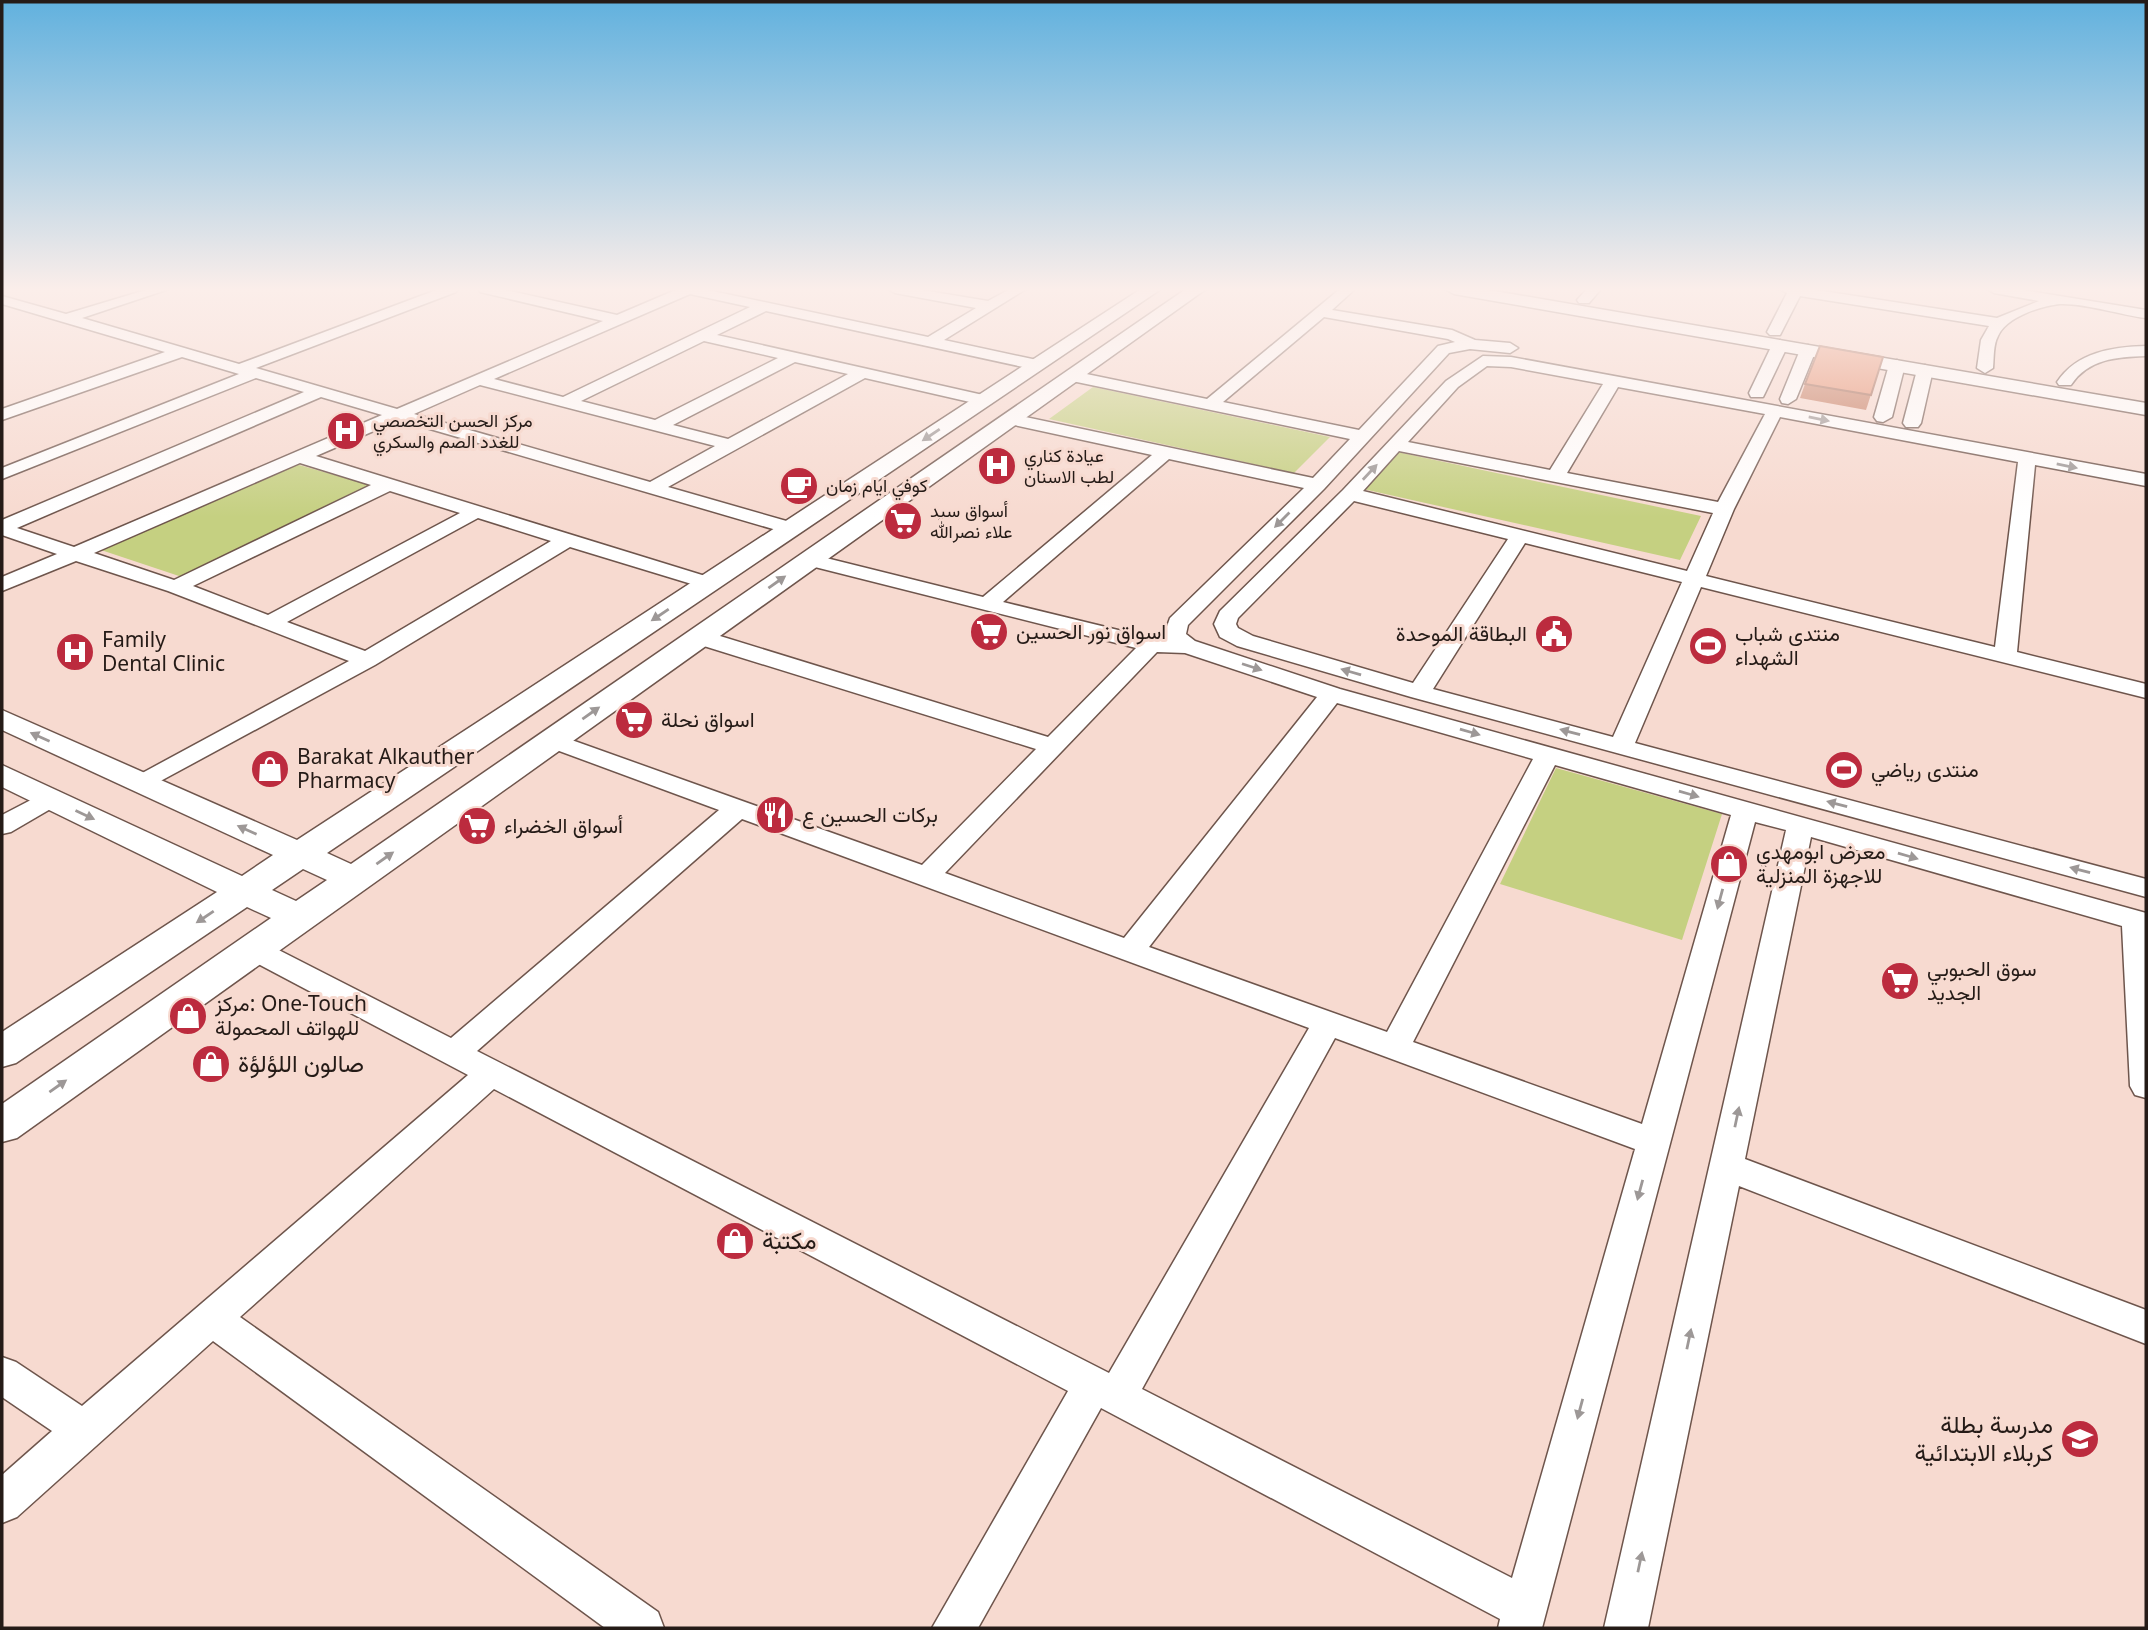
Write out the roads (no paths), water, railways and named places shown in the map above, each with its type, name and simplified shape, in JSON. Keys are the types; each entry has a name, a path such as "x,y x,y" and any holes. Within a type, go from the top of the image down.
{"street":[{"path":"2,415 144,365"},
{"path":"226,365 790,528"},
{"path":"2,474 262,365"},
{"path":"2,585 514,365"},
{"path":"566,402 642,365"},
{"path":"657,426 776,365"},
{"path":"827,365 983,400"},
{"path":"2,1052 1037,365"},
{"path":"2,1125 1088,365"},
{"path":"1211,404 1257,365"},
{"path":"1187,646 1175,635 1178,622 1317,485 1429,365"},
{"path":"1475,365 1452,384 1350,494 1228,616 1225,624 1228,632 1245,641 1419,692 2146,888"},
{"path":"1521,365 1781,405 1883,417 2095,463 2146,481"},
{"path":"1605,365 1757,393 1781,405 2027,458 2146,466"},
{"path":"1757,393 1768,365"},
{"path":"1622,745 1724,509 1801,365"},
{"path":"1897,365 2099,394 2146,396"},
{"path":"1883,417 1897,365"},
{"path":"1958,365 1985,369 2039,384 2065,382 2146,409"},
{"path":"2065,382 2074,368 2082,365"},
{"path":"1912,423 1925,370"},
{"path":"652,488 862,373"},
{"path":"1072,376 1363,436"},
{"path":"479,380 730,445"},
{"path":"1556,475 1614,381"},
{"path":"2,528 319,392"},
{"path":"1011,419 1317,485"},
{"path":"1395,445 1724,509"},
{"path":"987,604 1165,453"},
{"path":"299,457 708,583"},
{"path":"2005,656 2027,458"},
{"path":"175,587 390,484"},
{"path":"1350,494 2146,691"},
{"path":"269,622 476,512"},
{"path":"2,528 175,587 367,660"},
{"path":"1419,692 1520,535"},
{"path":"142,783 367,660 567,540"},
{"path":"810,560 1151,645 1187,646 1332,694 2141,921 2146,1085"},
{"path":"1187,646 1228,632"},
{"path":"699,637 1053,746"},
{"path":"927,876 1151,645"},
{"path":"1130,950 1332,694"},
{"path":"2,719 354,879"},
{"path":"552,740 1653,1142"},
{"path":"1395,1046 1548,754"},
{"path":"2,775 299,917"},
{"path":"2,826 50,798"},
{"path":"454,1053 738,808"},
{"path":"253,949 1105,1390 1522,1618 1745,810"},
{"path":"1626,1628 1800,825"},
{"path":"2013,886 2018,854"},
{"path":"954,1628 1105,1390 1328,1022"},
{"path":"2,1502 491,1073"},
{"path":"1726,1167 2146,1327"},
{"path":"212,1318 642,1628"},
{"path":"2,1376 84,1430"}],"place":[{"name":"مركز الحسن التخصصي للغدد الصم والسكري","path":"346,431"},
{"name":"عيادة كناري لطب الاسنان","path":"997,466"},
{"name":"كوفي ايام زمان","path":"799,486"},
{"name":"أسواق سيد علاء نصرالله","path":"903,521"},
{"name":"اسواق نور الحسين","path":"989,632"},
{"name":"البطاقة الموحدة","path":"1554,634"},
{"name":"منتدى شباب الشهداء","path":"1708,646"},
{"name":"Family Dental Clinic","path":"75,652"},
{"name":"اسواق نحلة","path":"634,720"},
{"name":"Barakat Alkauther Pharmacy","path":"270,769"},
{"name":"منتدى رياضي","path":"1844,770"},
{"name":"بركات الحسين ع","path":"775,815"},
{"name":"أسواق الخضراء","path":"477,826"},
{"name":"معرض ابومهدي للاجهزة المنزلية","path":"1729,864"},
{"name":"سوق الحبوبي الجديد","path":"1900,981"},
{"name":"مركز: One-Touch للهواتف المحمولة","path":"188,1016"},
{"name":"صالون اللؤلؤة","path":"211,1064"},
{"name":"مكتبة","path":"735,1241"},
{"name":"مدرسة بطلة كربلاء الابتدائية","path":"2080,1439"}]}
